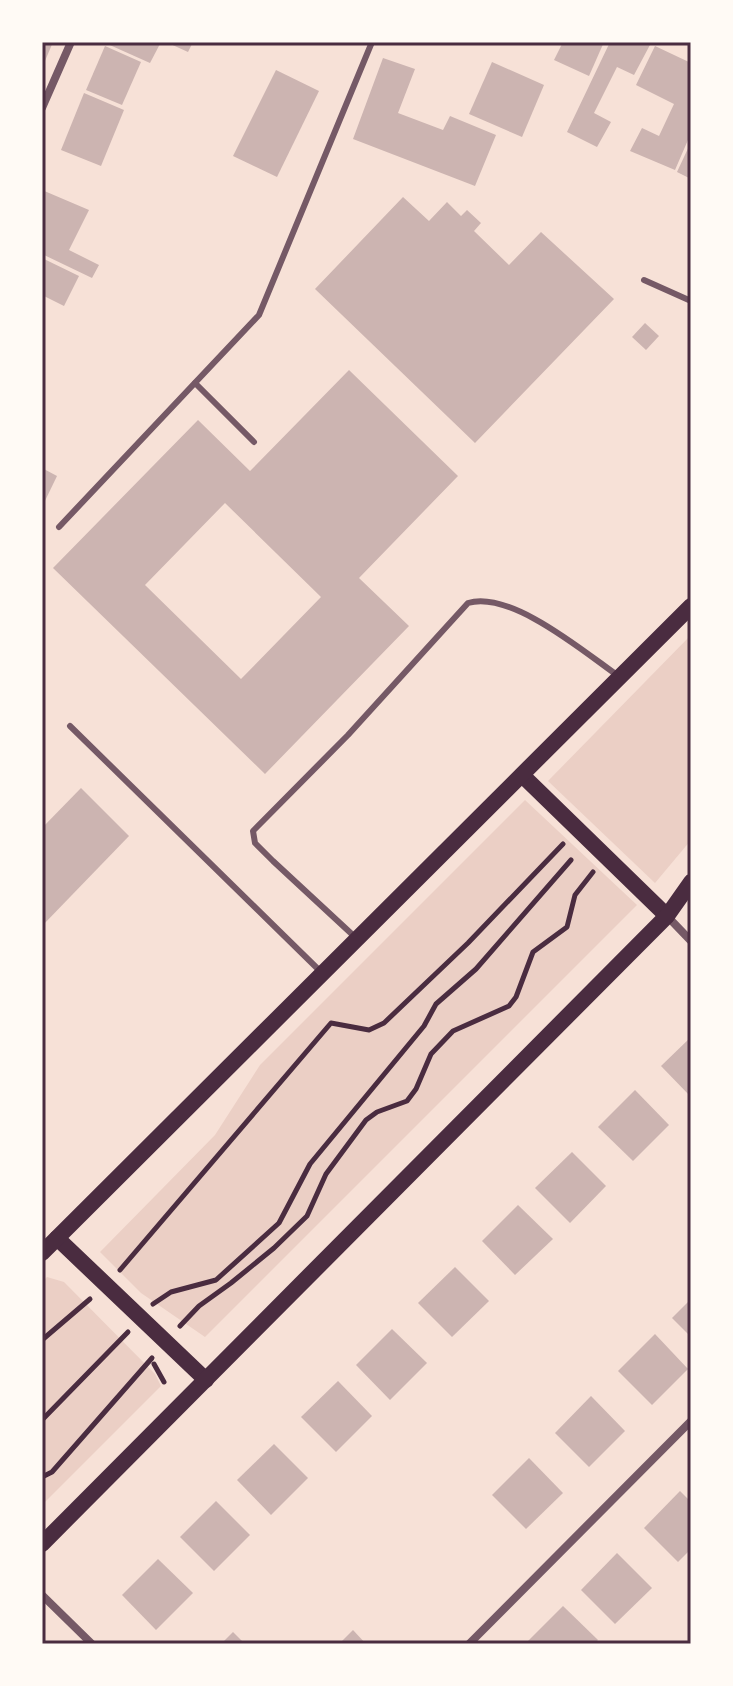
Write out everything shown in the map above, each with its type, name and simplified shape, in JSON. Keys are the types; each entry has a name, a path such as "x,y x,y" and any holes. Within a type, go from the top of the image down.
{"main road":[{"path":"42,1253 691,606"},
{"path":"522,775 667,916"},
{"path":"42,1544 667,916 691,882"},
{"path":"57,1238 206,1380"}],"street":[{"path":"42,108 71,42"},
{"path":"667,916 691,941"},
{"path":"469,1644 691,1421"},
{"path":"42,1595 92,1644"}],"lane":[{"path":"59,527 259,315 372,42"},
{"path":"644,280 691,301"},
{"path":"195,383 254,442"},
{"path":"357,939 255,843 253,831 348,735 468,603 489,600 519,612 561,636 620,677"},
{"path":"70,726 323,973"}],"path":[{"path":"42,1340 106,1284 331,1023 369,1030 384,1023 468,943 568,839"},
{"path":"144,1314 171,1292 216,1280 279,1223 310,1164 424,1026 436,1004 476,969 571,860"},
{"path":"42,1477 52,1472 199,1306 274,1248 307,1216 326,1174 358,1131 377,1112 407,1101 416,1089 431,1054 442,1040 453,1031 509,1006 516,997 533,952 567,927 575,895 597,867"},
{"path":"42,1420 134,1324"}],"shaded area":[{"path":"691,635 691,840 655,883 548,781"},
{"path":"525,800 637,905 205,1337 141,1293 100,1252 215,1135 260,1065"},
{"path":"47,1277 64,1282 155,1374 161,1386 42,1505 42,1282"}],"building":[{"path":"42,42 53,42 42,68"},
{"path":"103,42 161,42 150,63"},
{"path":"166,42 193,42 188,52"},
{"path":"563,42 604,42 589,76 554,60"},
{"path":"610,42 651,43 634,75 617,67 594,113 611,122 597,147 567,132"},
{"path":"105,46 141,62 122,105 86,90"},
{"path":"655,46 691,63 691,133 675,170 630,151 642,128 659,136 674,104 636,85"},
{"path":"383,58 415,69 398,113 443,130 450,116 496,135 475,186 353,139"},
{"path":"492,62 544,85 522,137 469,114"},
{"path":"276,70 319,91 277,177 233,156"},
{"path":"84,93 124,110 101,166 61,150"},
{"path":"691,142 691,179 677,172"},
{"path":"42,190 89,210 69,250 99,265 92,278 42,254"},
{"path":"403,197 429,221 447,202 461,216 467,210 481,223 474,231 509,265 541,232 614,299 475,443 315,289"},
{"path":"42,258 79,276 64,306 42,295"},
{"path":"645,323 659,336 646,350 632,337"},
{"path":"349,370 458,476 359,578 409,626 265,774 53,568 198,420 250,471","holes":["225,503 321,597 241,679 145,585"]},
{"path":"42,468 57,476 42,507"},
{"path":"81,788 129,836 42,926 42,828"},
{"path":"691,1037 691,1097 661,1066"},
{"path":"635,1090 669,1125 633,1161 598,1127"},
{"path":"572,1152 606,1186 570,1223 535,1188"},
{"path":"518,1205 553,1239 515,1275 482,1241"},
{"path":"455,1267 489,1301 452,1337 418,1303"},
{"path":"691,1299 691,1337 672,1318"},
{"path":"392,1329 427,1363 390,1400 356,1365"},
{"path":"655,1334 688,1369 652,1405 618,1371"},
{"path":"338,1381 372,1416 336,1452 301,1417"},
{"path":"591,1396 625,1431 589,1467 555,1433"},
{"path":"274,1444 308,1478 271,1515 237,1480"},
{"path":"529,1458 563,1493 526,1529 492,1495"},
{"path":"680,1491 691,1502 691,1549 678,1562 644,1528"},
{"path":"216,1501 250,1535 214,1571 180,1537"},
{"path":"617,1553 652,1588 615,1624 581,1590"},
{"path":"158,1559 193,1593 156,1630 122,1595"},
{"path":"563,1606 598,1640 594,1644 529,1644 527,1642"},
{"path":"353,1630 366,1644 339,1644"},
{"path":"233,1632 245,1644 221,1644"}]}
